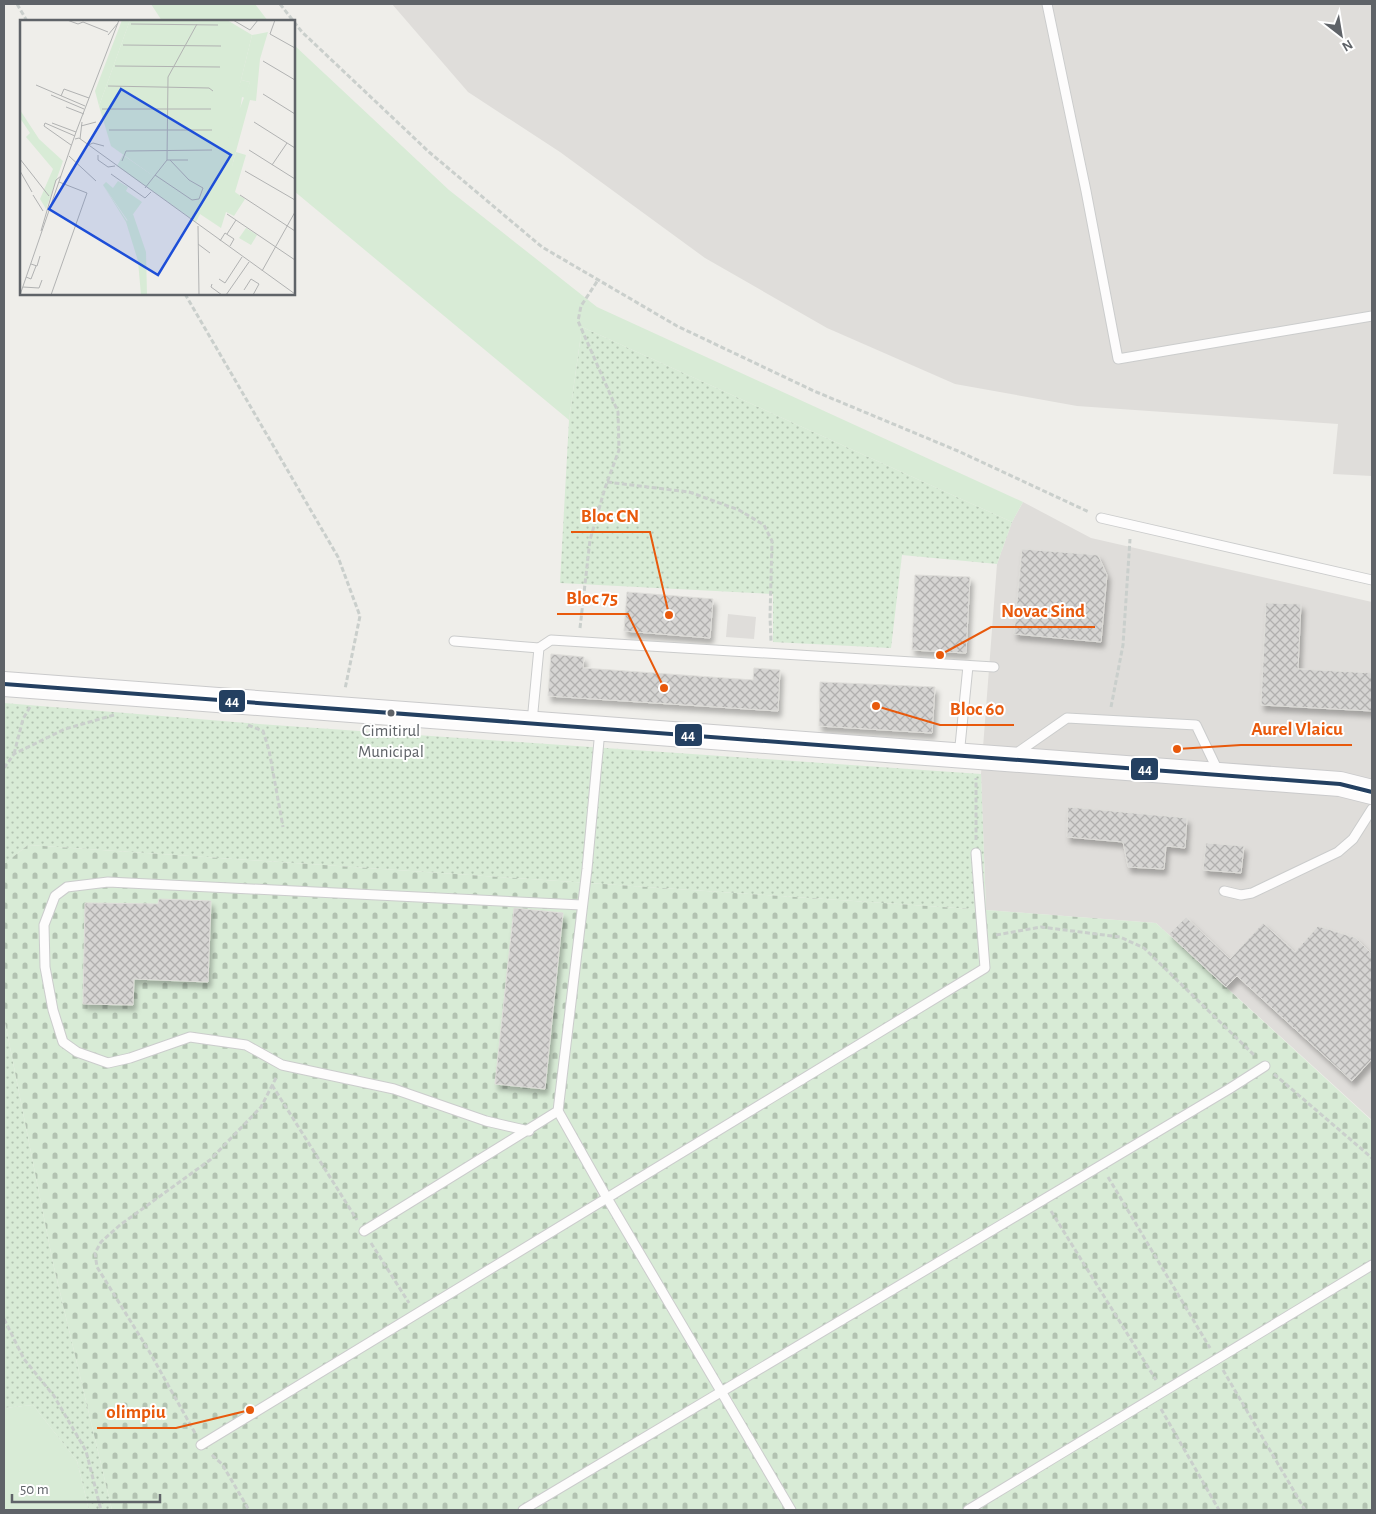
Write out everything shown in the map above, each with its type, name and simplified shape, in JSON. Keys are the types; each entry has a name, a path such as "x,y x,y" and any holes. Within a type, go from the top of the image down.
{"main road":[{"path":"4,684 1340,784 1372,792"},
{"path":"1340,784 1372,780"}],"lane":[{"path":"1047,4 1086,190 1118,359 1372,316"},
{"path":"1101,518 1372,580"},
{"path":"454,641 539,648 551,640 994,667"},
{"path":"532,724 539,648"},
{"path":"968,666 968,756"},
{"path":"1007,759 1067,718 1196,725 1220,775"},
{"path":"600,729 558,1111 607,1198 791,1510"},
{"path":"1224,891 1241,895 1252,893 1338,852 1353,839 1372,809"},
{"path":"201,1445 985,968 976,853"},
{"path":"529,1131 486,1121 394,1089 282,1065 246,1045 190,1038 130,1058 108,1063 77,1052 64,1042 53,1010 45,967 44,925 55,896 68,887 108,882 582,905"},
{"path":"523,1510 1101,1166 1264,1066"},
{"path":"364,1231 529,1131 558,1111"},
{"path":"968,1510 1372,1265"}],"path":[{"path":"16,4 26,20"},
{"path":"280,4 293,20"},
{"path":"295,23 302,32 429,152 542,247 677,326 805,387 958,451 1101,518"},
{"path":"579,642 590,540 618,450 618,412 578,321 581,306 598,280"},
{"path":"186,295 338,557 360,616 342,709"},
{"path":"607,482 689,492 739,510 764,525 772,541 771,654"},
{"path":"1109,720 1123,645 1131,525"},
{"path":"4,768 14,754 23,719 41,687"},
{"path":"14,754 64,729 117,714"},
{"path":"247,724 263,731 269,750 283,827"},
{"path":"968,756 976,853"},
{"path":"983,938 1041,927 1120,937 1144,948 1264,1066 1372,1158"},
{"path":"249,1510 222,1464 201,1445 149,1351 97,1267 95,1253 101,1242 120,1225 210,1160 261,1107 282,1065"},
{"path":"272,1085 416,1314"},
{"path":"1101,1166 1305,1510"},
{"path":"1044,1200 1164,1392"},
{"path":"4,1319 24,1359 54,1396 86,1451 101,1510"},
{"path":"1155,1398 1219,1510"}],"shaded area":[{"path":"392,4 1372,4 1372,476 1333,474 1338,424 1077,406 955,384 827,328 705,258 560,152 468,92"},
{"path":"1023,502 1091,538 1372,602 1372,1120 1156,923 986,910 981,774 997,564 1012,522"},
{"path":"728,614 756,617 754,639 726,637"}],"green space":[{"path":"151,4 255,4 267,20 161,20"},
{"path":"295,46 449,190 597,307 1023,502 1012,522 582,327 569,420 295,192"},
{"path":"582,327 1012,522 997,564 902,555 891,648 773,642 773,594 560,583 569,420"},
{"path":"4,703 259,724 981,774 986,910 28,845 4,864"},
{"path":"28,845 1156,923 1372,1121 1372,1510 112,1510 53,1263 4,1017 4,864"},
{"path":"4,1017 53,1263 112,1510 89,1510 77,1461 33,1405 4,1408"},
{"path":"33,1405 77,1461 89,1510 4,1510 4,1408"}],"building":[{"path":"1022,549 1098,555 1107,575 1101,642 1014,634"},
{"path":"915,575 970,577 966,653 912,650"},
{"path":"627,592 713,599 710,638 624,631"},
{"path":"1266,603 1301,604 1298,669 1372,673 1372,711 1261,705"},
{"path":"551,654 584,657 583,668 753,680 754,668 780,670 778,711 548,696"},
{"path":"820,682 935,687 932,733 819,726"},
{"path":"1068,807 1187,818 1185,848 1166,846 1164,869 1128,867 1123,842 1067,837"},
{"path":"1206,843 1244,846 1241,873 1203,870"},
{"path":"159,899 211,901 208,982 134,979 133,1005 83,1004 85,903 158,904"},
{"path":"514,908 563,913 545,1089 495,1084"},
{"path":"1186,917 1230,959 1263,923 1295,952 1318,926 1356,938 1372,954 1372,1059 1352,1081 1237,976 1226,987 1169,934"}],"transit line":[{"name":"44","path":"4,684 1340,784 1372,792"}],"place":[{"name":"Bloc CN","path":"669,615"},
{"name":"Novac Sind","path":"940,655"},
{"name":"Bloc 75","path":"664,688"},
{"name":"Bloc 60","path":"876,706"},
{"name":"Cimitirul Municipal","path":"391,713"},
{"name":"Aurel Vlaicu","path":"1177,749"},
{"name":"olimpiu","path":"250,1410"}]}
